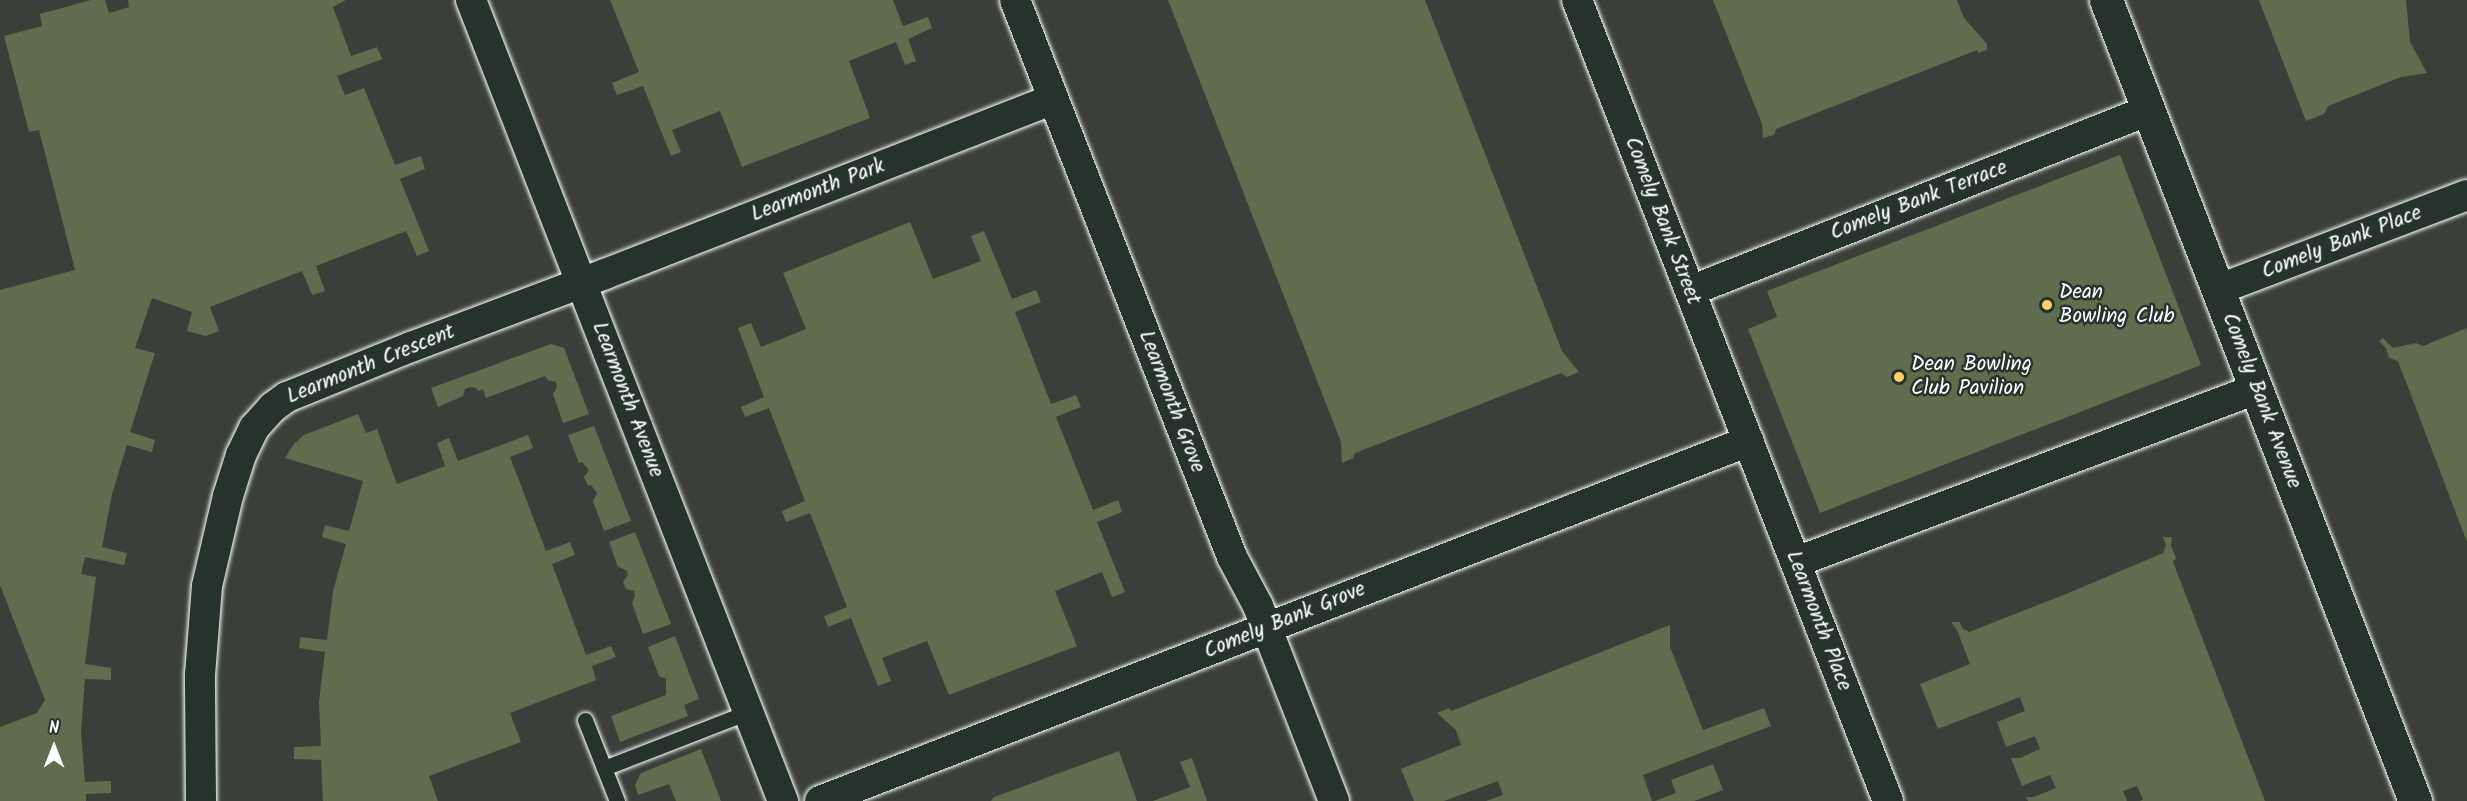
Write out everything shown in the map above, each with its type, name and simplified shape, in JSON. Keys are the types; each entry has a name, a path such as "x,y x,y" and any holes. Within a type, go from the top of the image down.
{"street":[{"name":"Learmonth Avenue","path":"471,0 783,801"},
{"name":"Learmonth Grove","path":"1014,0 1232,557 1266,628 1334,801"},
{"name":"Comely Bank Street","path":"1576,0 1749,441"},
{"name":"Comely Bank Avenue","path":"2106,0 2415,801"},
{"name":"Learmonth Park","path":"583,283 1053,99"},
{"name":"Comely Bank Terrace","path":"1690,291 2149,110"},
{"name":"Comely Bank Place","path":"2217,290 2467,195"},
{"name":"Learmonth Crescent","path":"201,801 200,675 207,586 228,496 244,447 254,428 273,406 287,397 583,283"},
{"path":"1796,562 2257,389"},
{"name":"Comely Bank Grove","path":"820,801 1749,441"},
{"name":"Learmonth Place","path":"1749,441 1888,801"}],"lane":[{"path":"604,768 747,712"},
{"path":"585,720 617,801"}],"green space":[{"path":"91,0 105,0 109,13 129,7 128,0 346,0 333,7 351,56 377,47 382,59 337,76 345,95 364,88 395,165 421,156 425,169 400,179 429,251 417,256 406,231 316,266 325,291 312,295 302,271 210,307 219,331 206,336 187,331 192,312 152,298 135,348 155,353 130,432 155,440 152,452 127,445 112,494 102,547 127,553 124,565 85,557 81,574 96,577 85,664 111,668 111,680 85,679 81,732 85,782 111,781 111,793 86,794 86,801 0,801 0,727 37,713 45,700 0,585 0,290 75,270 39,130 29,132 4,36 42,26 40,14"},
{"path":"610,0 893,0 903,26 928,17 932,28 908,39 916,61 905,65 896,42 849,61 870,118 742,167 720,111 672,130 681,152 671,156 643,86 617,95 612,83 639,72"},
{"path":"1168,0 1425,0 1562,351 1579,372 1567,377 1561,373 1355,453 1353,458 1342,463 1341,442"},
{"path":"1713,0 1957,0 1964,18 1987,44 1987,50 1978,53 1977,50 1875,90 1776,129 1774,135 1763,138 1762,124"},
{"path":"2259,0 2406,0 2410,42 2427,73 2401,77 2328,106 2324,114 2306,121"},
{"path":"2120,155 2201,365 1820,513 1748,329 1777,317 1767,291"},
{"path":"910,222 933,279 981,261 971,236 984,231 1012,299 1036,290 1041,302 1015,312 1051,404 1076,395 1081,407 1056,417 1093,510 1118,500 1122,512 1097,522 1125,592 1112,597 1102,572 1055,591 1077,646 949,695 927,641 882,658 891,681 878,686 851,618 828,627 824,616 847,607 810,513 786,522 782,511 805,501 769,408 745,417 741,407 764,397 738,328 751,323 761,347 806,329 783,273"},
{"path":"2467,328 2467,542 2398,361 2389,358 2386,348 2379,341 2383,338 2393,348 2416,343 2423,346"},
{"path":"551,344 564,348 589,414 563,423 553,394 557,387 556,382 548,380 545,376 486,398 483,389 478,391 470,387 465,389 463,396 438,407 431,388"},
{"path":"358,414 366,433 377,429 397,484 445,466 437,443 449,438 458,461 528,435 533,448 510,457 546,551 570,542 575,555 552,564 586,655 611,646 616,657 592,666 596,680 510,713 521,742 429,776 438,801 323,801 321,760 294,759 294,747 321,746 319,702 325,652 299,648 300,637 327,640 333,591 346,544 322,537 325,525 349,531 363,481 285,458 294,444 304,435"},
{"path":"594,426 631,521 604,531 593,501 597,493 591,485 588,486 584,477 589,470 582,462 579,463 568,435"},
{"path":"635,532 671,624 643,634 632,603 635,596 634,591 626,589 623,582 628,575 626,570 618,567 609,542"},
{"path":"2163,537 2172,537 2171,546 2176,558 2173,562 2265,801 2140,801 2143,799 2137,786 2123,791 2127,801 2028,801 2026,797 2034,797 2056,788 2050,775 2022,786 2011,758 2020,758 2040,749 2035,736 2006,747 1997,722 2025,711 2020,697 1938,729 1920,684 1970,664 1957,630 1951,622 1960,622 1962,628 1969,632 2066,594 2163,553 2166,545"},
{"path":"1670,625 1670,647 1703,730 1764,708 1771,726 1643,775 1652,801 1486,801 1503,795 1498,781 1444,801 1414,801 1401,769 1461,745 1456,730 1437,713 1449,708 1451,711"},
{"path":"675,636 699,699 684,705 688,716 620,742 611,716 666,695 666,679 659,676 648,647"},
{"path":"701,749 721,801 676,801 669,784 638,795 635,785 641,773"},
{"path":"1119,751 1137,801 991,801 994,797"},
{"path":"1192,758 1207,801 1153,801 1190,787 1180,762"},
{"path":"1713,764 1723,790 1694,801 1655,801 1676,793 1671,780"}],"place":[{"name":"Dean Bowling Club","path":"2047,305"},
{"name":"Dean Bowling Club Pavilion","path":"1899,377"}]}
